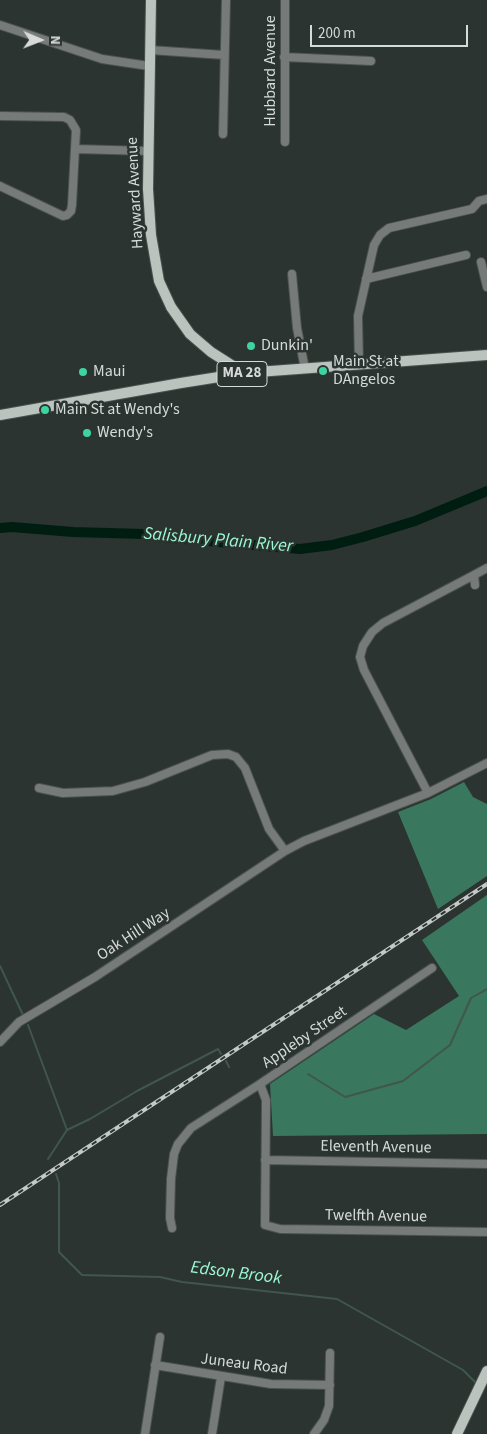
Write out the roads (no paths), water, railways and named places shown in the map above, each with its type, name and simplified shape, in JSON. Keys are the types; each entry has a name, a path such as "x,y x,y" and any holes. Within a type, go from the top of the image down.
{"main road":[{"name":"Hayward Avenue","path":"151,0 148,188 151,235 160,281 170,307 182,325 198,341 244,374"},
{"name":"MA 28","path":"0,415 244,374 487,355"},
{"path":"223,360 228,366 228,376"},
{"path":"457,1434 487,1371"}],"street":[{"path":"223,134 226,0"},
{"name":"Hubbard Avenue","path":"285,0 285,142"},
{"path":"0,25 102,59 149,66"},
{"path":"150,50 224,55"},
{"path":"284,57 371,61"},
{"path":"0,116 64,117 70,120 76,130 72,205 71,211 67,215 63,216 0,186"},
{"path":"75,149 148,151"},
{"path":"359,365 358,316 376,239 384,231 472,209 479,201 487,199"},
{"path":"366,279 466,255"},
{"path":"481,262 487,287"},
{"path":"292,274 297,328 305,369"},
{"path":"428,793 364,670 360,657 363,646 372,632 383,623 487,568"},
{"path":"474,576 475,585"},
{"path":"39,788 63,793 113,791 137,786 212,755 228,754 236,757 245,768 269,829 285,851"},
{"name":"Oak Hill Way","path":"0,1042 19,1022 95,977 285,851 304,841 428,793 487,763"},
{"name":"Appleby Street","path":"265,1225 266,1100 260,1084 432,968"},
{"path":"172,1228 170,1218 171,1179 174,1154 178,1144 191,1128 260,1084"},
{"name":"Eleventh Avenue","path":"265,1160 487,1164"},
{"name":"Twelfth Avenue","path":"265,1225 280,1229 487,1232"},
{"path":"145,1434 160,1337"},
{"path":"314,1434 324,1420 329,1406 330,1353"},
{"name":"Juneau Road","path":"155,1365 271,1384 330,1385"},
{"path":"212,1434 221,1377"}],"waterway":[{"name":"Salisbury Plain River","path":"0,528 144,534 300,549 332,545 415,521 487,491"},
{"name":"Edson Brook","path":"0,966 23,1015"},
{"path":"308,1074 345,1097 403,1081 450,1045 471,998 487,989"},
{"name":"Edson Brook","path":"28,1025 67,1130 48,1159"},
{"path":"67,1130 218,1049 221,1054"},
{"path":"226,1061 229,1067"},
{"name":"Edson Brook","path":"56,1174 59,1183 59,1252 82,1275 160,1277 182,1282 337,1299 463,1370 475,1382"}],"railway":[{"path":"0,1205 487,884"}],"place":[{"name":"Dunkin'","path":"251,346"},
{"name":"Main St at DAngelos","path":"323,371"},
{"name":"Maui","path":"83,372"},
{"name":"Main St at Wendy's","path":"45,410"},
{"name":"Wendy's","path":"87,433"}]}
